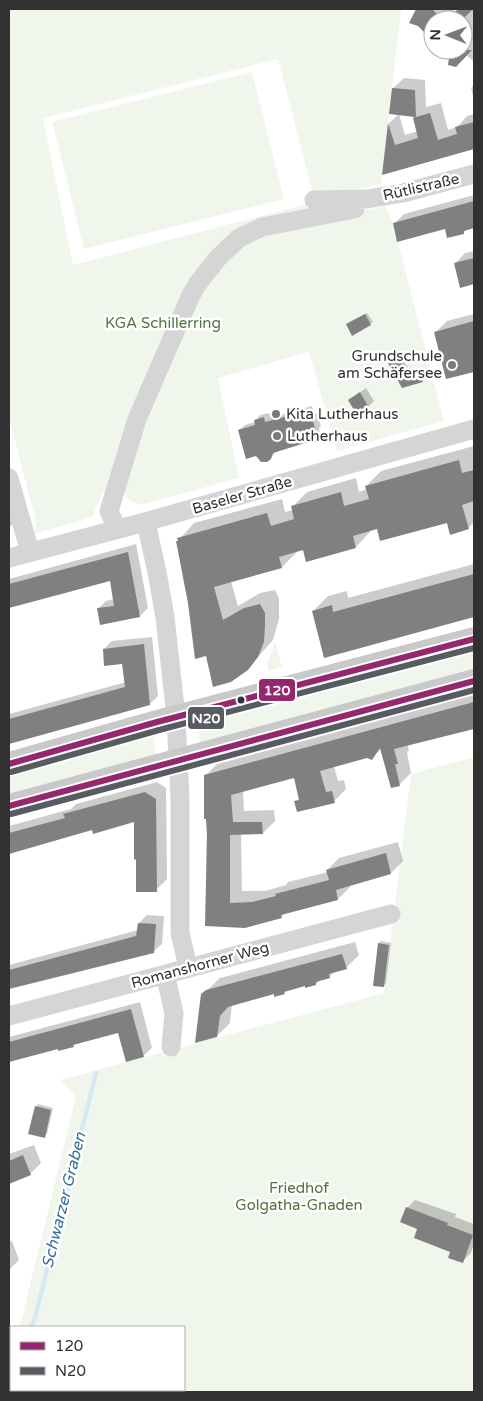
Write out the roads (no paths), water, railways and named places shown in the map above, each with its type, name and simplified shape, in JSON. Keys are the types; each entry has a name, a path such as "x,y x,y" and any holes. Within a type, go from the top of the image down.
{"main road":[{"path":"9,764 176,717 474,638"},
{"path":"9,806 474,681"}],"street":[{"name":"Rütlistraße","path":"361,204 474,174"},
{"path":"314,200 361,204"},
{"path":"117,530 109,511 136,419 198,282 232,244 249,232 262,227 361,204"},
{"name":"Baseler Straße","path":"9,558 146,522 474,429"},
{"path":"9,478 30,552"},
{"path":"146,522 164,617 176,717 179,761 180,933 188,968"},
{"name":"Romanshorner Weg","path":"9,1016 391,914"},
{"path":"165,974 174,1013 171,1047"}],"waterway":[{"name":"Schwarzer Graben","path":"31,1326 96,1073"}],"place":[{"name":"Grundschule am Schäfersee","path":"452,365"},
{"name":"Kita Lutherhaus","path":"276,414"},
{"name":"Lutherhaus","path":"277,436"}],"park label":[{"name":"KGA Schillerring","path":"163,323"},
{"name":"Friedhof Golgatha-Gnaden","path":"299,1196"}]}
